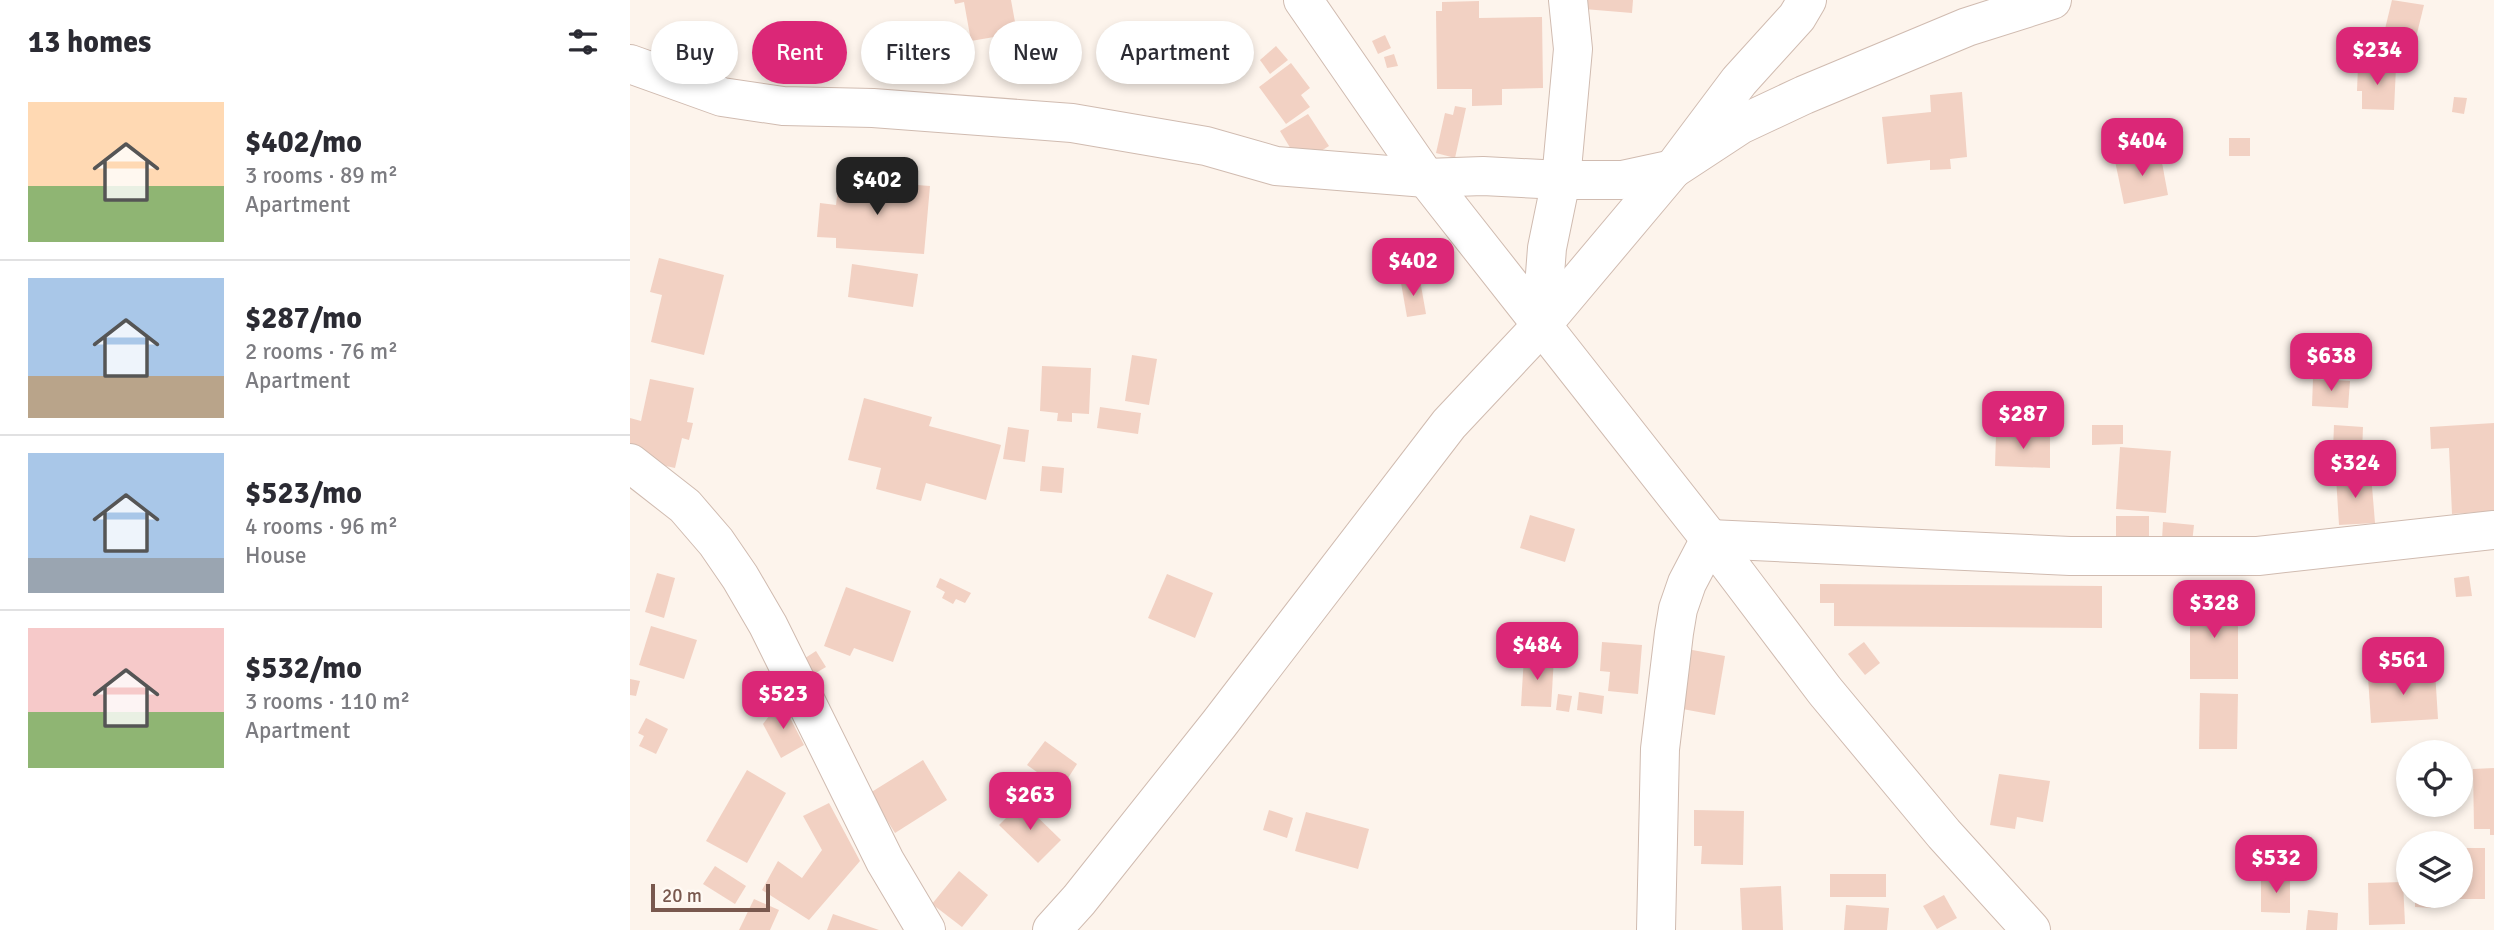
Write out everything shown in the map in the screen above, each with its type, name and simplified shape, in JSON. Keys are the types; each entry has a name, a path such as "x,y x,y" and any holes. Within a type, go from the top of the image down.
{"street":[{"path":"1303,0 1426,178 1710,539 1825,691 1944,834 2031,930"},
{"path":"1541,326 1547,248 1561,180 1573,49 1568,0"},
{"path":"1052,930 1219,724 1449,424 1541,326 1672,169 1739,81 1790,25 1807,0"},
{"path":"630,64 722,96 783,106 873,108 1072,123 1206,146 1276,166 1426,178 1483,176 1622,180 1672,169 1740,125 1804,94 1967,27 2052,0"},
{"path":"630,463 685,506 716,542 740,577 768,625 885,861 926,930"},
{"path":"1710,539 2070,556 2245,556 2494,530"},
{"path":"1656,930 1660,749 1674,633 1678,608 1687,583 1710,539"}],"building":[{"path":"954,0 1011,0 1015,21 989,21 989,38 975,40 975,21 967,21 964,2 955,4"},
{"path":"1585,0 1633,0 1632,13 1584,9"},
{"path":"2392,0 2424,5 2409,66 2378,58"},
{"path":"1479,1 1479,18 1542,17 1543,88 1502,89 1502,105 1472,106 1472,89 1437,89 1436,11 1442,11 1442,2"},
{"path":"1385,35 1391,48 1378,54 1372,41"},
{"path":"1276,46 1288,60 1270,74 1260,60"},
{"path":"1394,54 1398,66 1387,68 1384,57"},
{"path":"1291,63 1310,88 1301,95 1310,107 1286,124 1259,87"},
{"path":"2358,66 2396,67 2394,110 2362,109 2362,91 2357,91"},
{"path":"1962,92 1967,157 1950,159 1951,169 1930,170 1930,160 1887,164 1882,117 1931,112 1930,95"},
{"path":"2454,97 2467,98 2464,114 2452,112"},
{"path":"1455,106 1466,108 1455,158 1436,153 1445,113 1453,115"},
{"path":"1308,114 1329,146 1300,164 1280,131"},
{"path":"2229,138 2250,138 2250,156 2229,156"},
{"path":"2160,152 2168,195 2124,204 2115,161"},
{"path":"839,179 930,186 924,254 836,248 836,238 817,237 820,203 836,205"},
{"path":"659,258 724,275 704,355 651,342 662,295 650,292"},
{"path":"852,264 918,274 913,307 848,297"},
{"path":"1420,280 1426,314 1407,317 1401,283"},
{"path":"1132,355 1157,359 1149,405 1125,401"},
{"path":"1042,366 1091,368 1089,414 1072,413 1072,422 1057,421 1058,413 1040,411"},
{"path":"650,379 694,388 687,422 693,423 689,440 682,438 675,468 630,458 630,418 641,421"},
{"path":"2313,379 2350,381 2348,408 2312,406"},
{"path":"864,398 932,417 929,426 1001,445 986,500 926,483 921,501 876,489 881,468 848,460"},
{"path":"1100,407 1141,413 1138,434 1097,428"},
{"path":"2494,423 2494,511 2452,514 2449,448 2431,449 2430,427"},
{"path":"2092,425 2123,425 2123,444 2092,445"},
{"path":"2334,425 2363,427 2362,452 2333,450"},
{"path":"1008,427 1029,430 1025,462 1003,459"},
{"path":"1996,435 2050,436 2050,468 1995,466"},
{"path":"2120,447 2171,451 2166,513 2116,509"},
{"path":"1042,466 1064,468 1062,493 1040,491"},
{"path":"2371,474 2375,523 2339,525 2336,477"},
{"path":"1530,515 1575,529 1565,562 1520,548"},
{"path":"2116,516 2149,516 2149,544 2116,544"},
{"path":"2163,522 2194,525 2192,543 2162,540"},
{"path":"657,573 675,578 664,618 645,612"},
{"path":"1167,574 1213,593 1195,638 1148,618"},
{"path":"2469,576 2472,596 2456,597 2454,578"},
{"path":"940,578 971,593 965,603 956,599 953,604 942,598 945,592 936,587"},
{"path":"1820,584 2102,586 2102,628 1834,626 1834,603 1820,603"},
{"path":"846,587 911,611 893,662 854,648 850,656 824,646"},
{"path":"2238,601 2238,679 2190,679 2190,602"},
{"path":"651,626 697,640 684,679 639,665"},
{"path":"1602,642 1642,645 1638,694 1608,691 1610,672 1600,671"},
{"path":"1864,642 1880,663 1865,675 1848,654"},
{"path":"1687,649 1725,656 1715,715 1677,708"},
{"path":"816,651 826,667 809,677 799,662"},
{"path":"1524,656 1554,658 1551,707 1521,706"},
{"path":"2435,671 2438,719 2371,723 2368,676"},
{"path":"630,679 640,681 636,696 630,695"},
{"path":"1579,692 1604,696 1602,714 1577,710"},
{"path":"2200,693 2238,694 2237,749 2199,749"},
{"path":"1558,694 1572,696 1569,712 1556,710"},
{"path":"781,700 804,745 781,758 763,724"},
{"path":"646,718 668,729 656,754 639,746 644,736 638,733"},
{"path":"1045,741 1077,764 1061,789 1027,765"},
{"path":"923,760 947,800 895,833 870,793"},
{"path":"2494,768 2494,835 2490,835 2490,829 2474,829 2473,769"},
{"path":"747,770 786,793 747,863 706,841"},
{"path":"1999,774 2050,781 2043,822 2017,817 2015,829 1990,825"},
{"path":"1022,802 1061,840 1038,863 999,825"},
{"path":"829,803 860,861 809,920 762,890 778,861 802,878 822,850 803,816"},
{"path":"1269,810 1293,818 1287,838 1263,830"},
{"path":"1694,810 1744,811 1743,865 1701,864 1702,846 1694,846"},
{"path":"1306,812 1369,829 1358,869 1295,851"},
{"path":"2473,848 2485,848 2485,899 2473,899"},
{"path":"715,866 746,886 735,904 703,884"},
{"path":"959,871 988,895 962,927 932,904"},
{"path":"1830,874 1886,874 1886,897 1830,897"},
{"path":"2261,878 2290,878 2290,913 2261,912"},
{"path":"2396,882 2396,908 2404,908 2405,924 2369,925 2368,883"},
{"path":"1781,886 1783,930 1742,930 1740,888"},
{"path":"1944,895 1957,918 1937,929 1923,906"},
{"path":"754,899 779,910 770,930 739,930"},
{"path":"1846,905 1889,908 1887,930 1844,930"},
{"path":"2308,910 2338,913 2337,930 2306,930"},
{"path":"833,914 879,930 827,930"}]}
